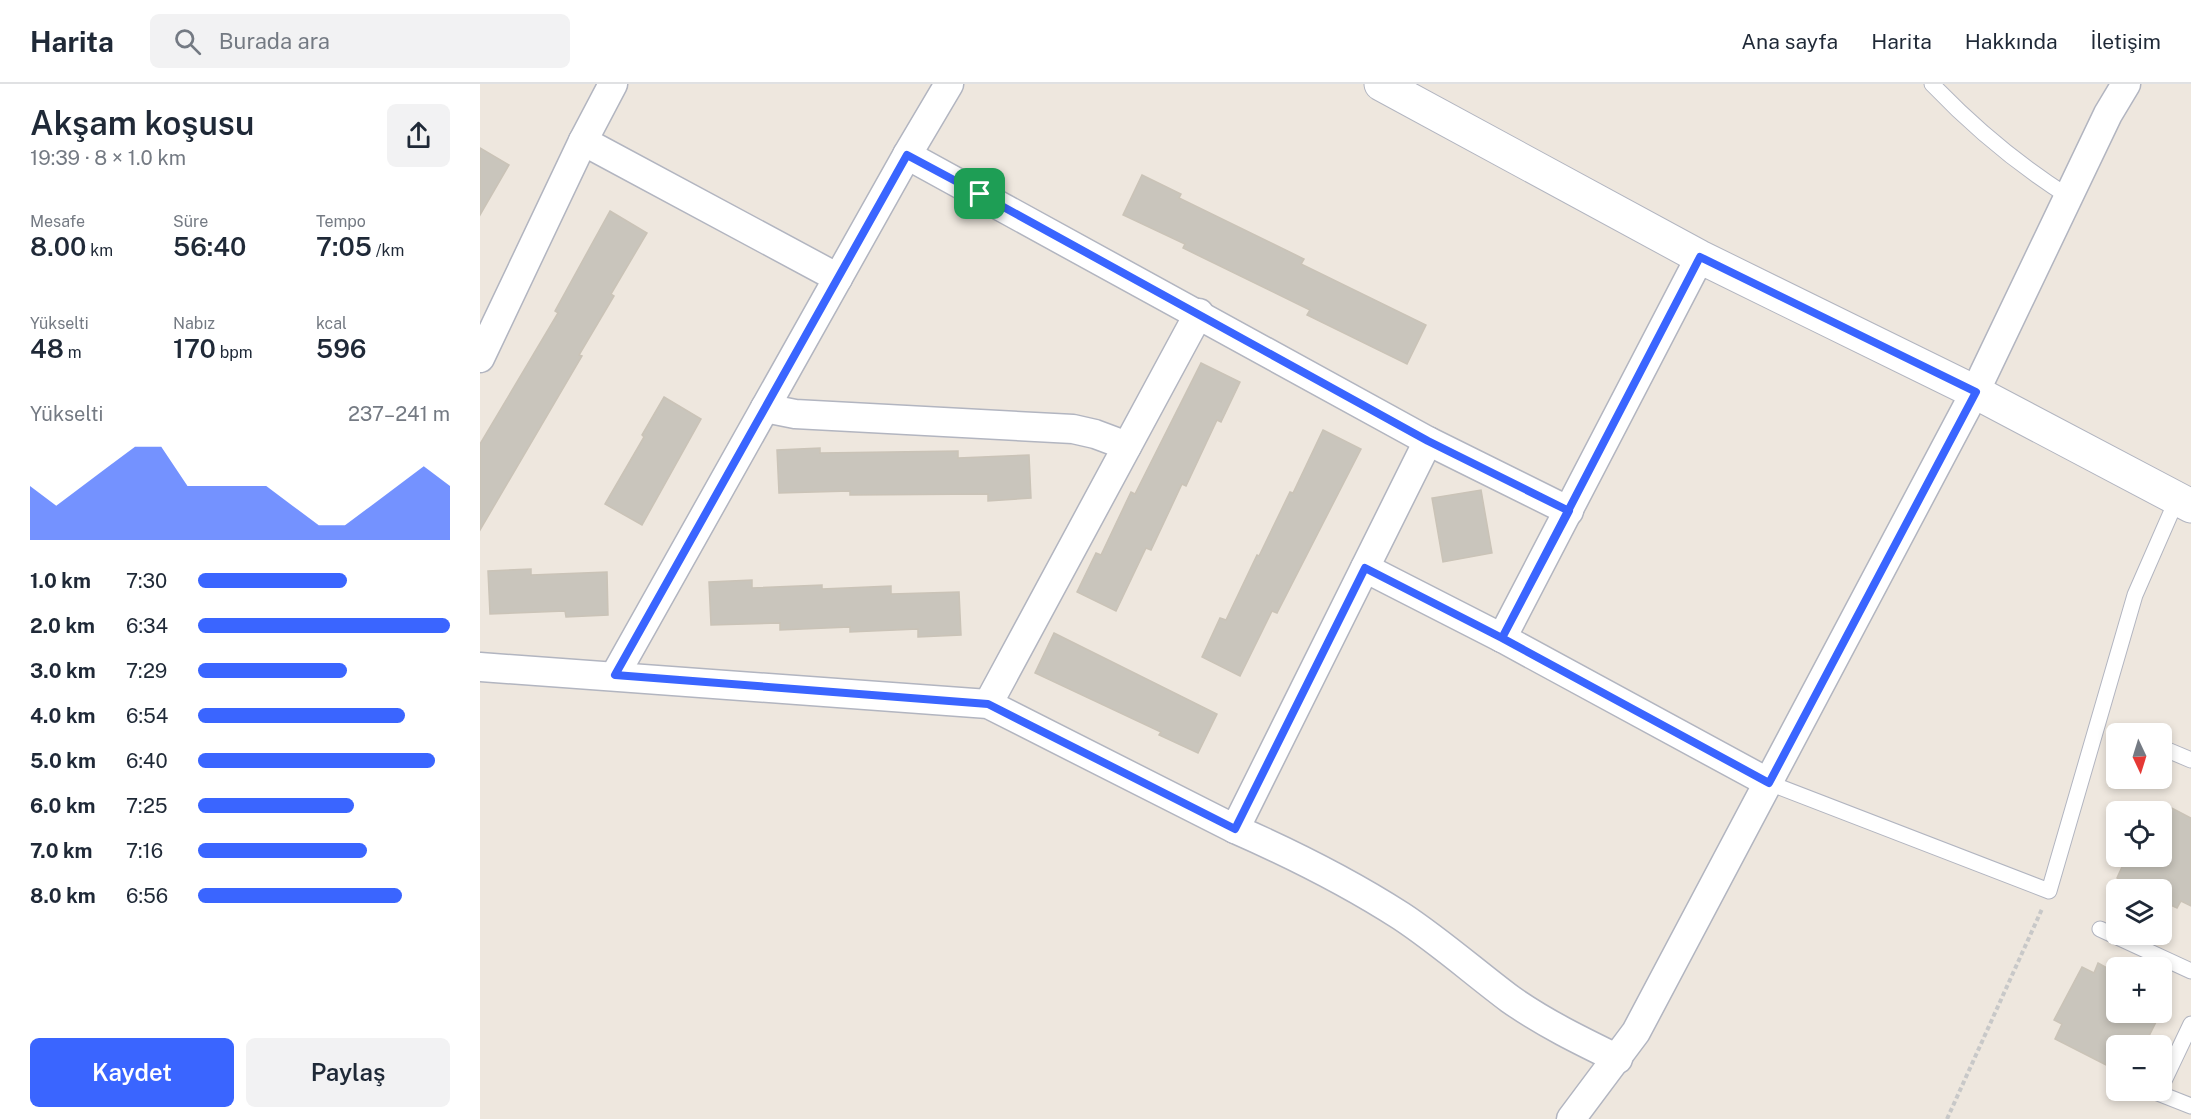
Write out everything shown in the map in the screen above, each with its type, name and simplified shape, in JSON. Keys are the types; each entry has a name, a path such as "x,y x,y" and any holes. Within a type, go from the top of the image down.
{"street":[{"path":"480,358 583,141 613,84"},
{"path":"615,675 949,84"},
{"path":"1381,84 1700,257 1976,392 2184,503"},
{"path":"1571,1119 1636,1032 1976,392 2108,114 2126,84"},
{"path":"583,141 838,278"},
{"path":"907,155 1199,313 1428,441 1569,511"},
{"path":"1502,638 1700,257"},
{"path":"988,704 1199,313"},
{"path":"765,408 795,414 1073,429 1095,434 1127,446"},
{"path":"1235,829 1428,441"},
{"path":"1365,568 1502,638 1769,783"},
{"path":"480,667 615,675 988,704 1235,829 1322,870 1439,943 1512,999 1552,1025 1618,1059"}],"lane":[{"path":"1932,84 1986,138 2015,162 2069,197"},
{"path":"1769,783 2049,891 2135,595 2184,503"},
{"path":"2172,752 2191,760"},
{"path":"2100,929 2191,971"},
{"path":"2172,1064 2191,1024"},
{"path":"2172,1099 2191,1106"}],"path":[{"path":"1947,1119 2049,891"}],"building":[{"path":"480,148 509,165 480,215"},
{"path":"1142,175 1181,194 1179,198 1304,259 1301,264 1426,325 1407,364 1307,315 1310,310 1183,248 1185,244 1123,215"},
{"path":"610,211 647,233 611,294 614,296 579,355 582,356 480,530 480,444 558,313 555,311"},
{"path":"1201,363 1240,382 1221,422 1217,420 1186,486 1182,484 1151,550 1146,548 1116,611 1077,592 1096,553 1101,555 1131,492 1135,494"},
{"path":"664,397 701,419 642,525 605,504 644,437 642,435"},
{"path":"1323,430 1361,449 1277,613 1272,611 1240,676 1202,657 1220,618 1226,620 1257,555 1259,556 1290,492 1293,493"},
{"path":"820,448 820,453 958,451 958,458 1029,455 1031,498 988,501 988,494 850,495 850,491 779,493 777,450"},
{"path":"1481,490 1492,553 1443,562 1432,498"},
{"path":"531,569 531,575 607,572 608,615 566,617 565,611 490,614 488,571"},
{"path":"752,580 752,588 822,585 822,589 891,586 891,594 959,592 961,635 918,637 918,629 850,632 850,627 780,630 780,623 711,625 709,582"},
{"path":"1054,633 1217,714 1198,753 1159,735 1161,732 1035,673"},
{"path":"2172,808 2191,818 2191,906 2181,901 2177,908 2172,906 2172,879 2117,878 2122,867 2172,867"},
{"path":"2098,963 2106,967 2106,1023 2156,1023 2150,1035 2106,1035 2106,1065 2055,1039 2062,1024 2054,1020 2082,967 2094,973"}],"route":[{"path":"980,194 907,155 615,675 988,704 1235,829 1365,568 1502,638 1536,574 1700,257 1976,392 1769,783 1502,638 1569,511 1428,441 980,194"}]}
